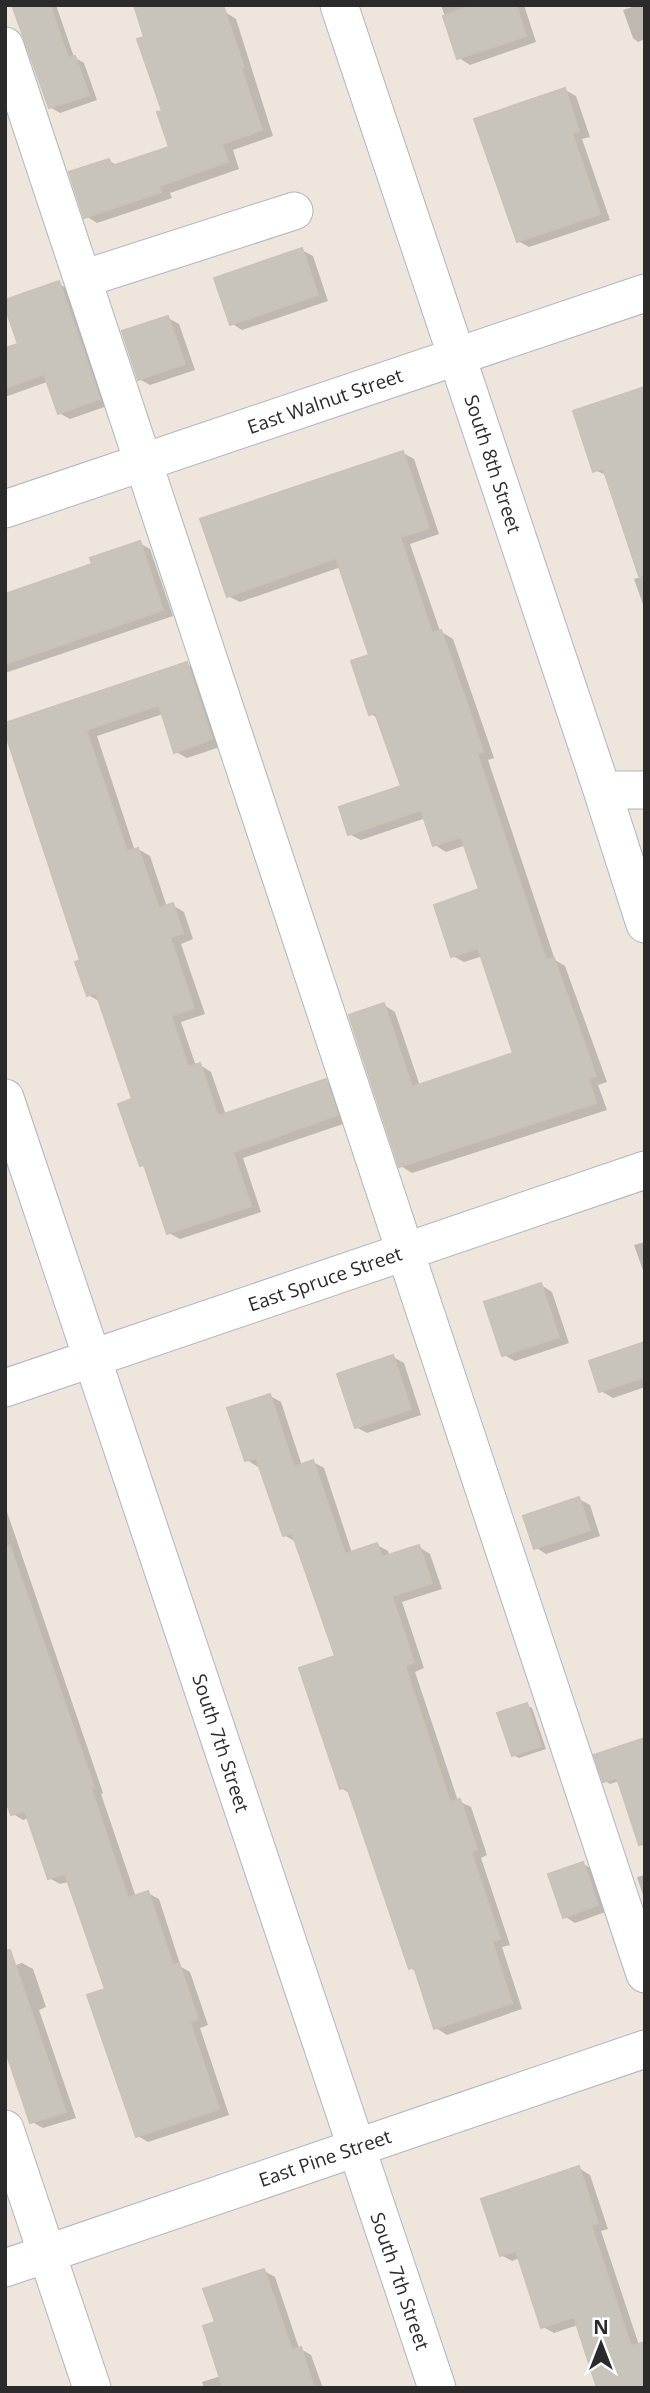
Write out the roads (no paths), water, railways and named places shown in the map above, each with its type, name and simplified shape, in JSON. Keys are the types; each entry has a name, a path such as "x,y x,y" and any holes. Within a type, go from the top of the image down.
{"street":[{"name":"South 8th Street","path":"338,5 645,924"},
{"path":"5,46 645,1974"},
{"path":"83,279 294,211"},
{"name":"East Walnut Street","path":"5,509 645,293"},
{"path":"602,790 645,790"},
{"name":"South 7th Street","path":"5,1098 436,2388"},
{"name":"East Spruce Street","path":"5,1388 645,1170"},
{"name":"East Pine Street","path":"5,2268 645,2049"},
{"path":"5,2129 92,2388"}]}
